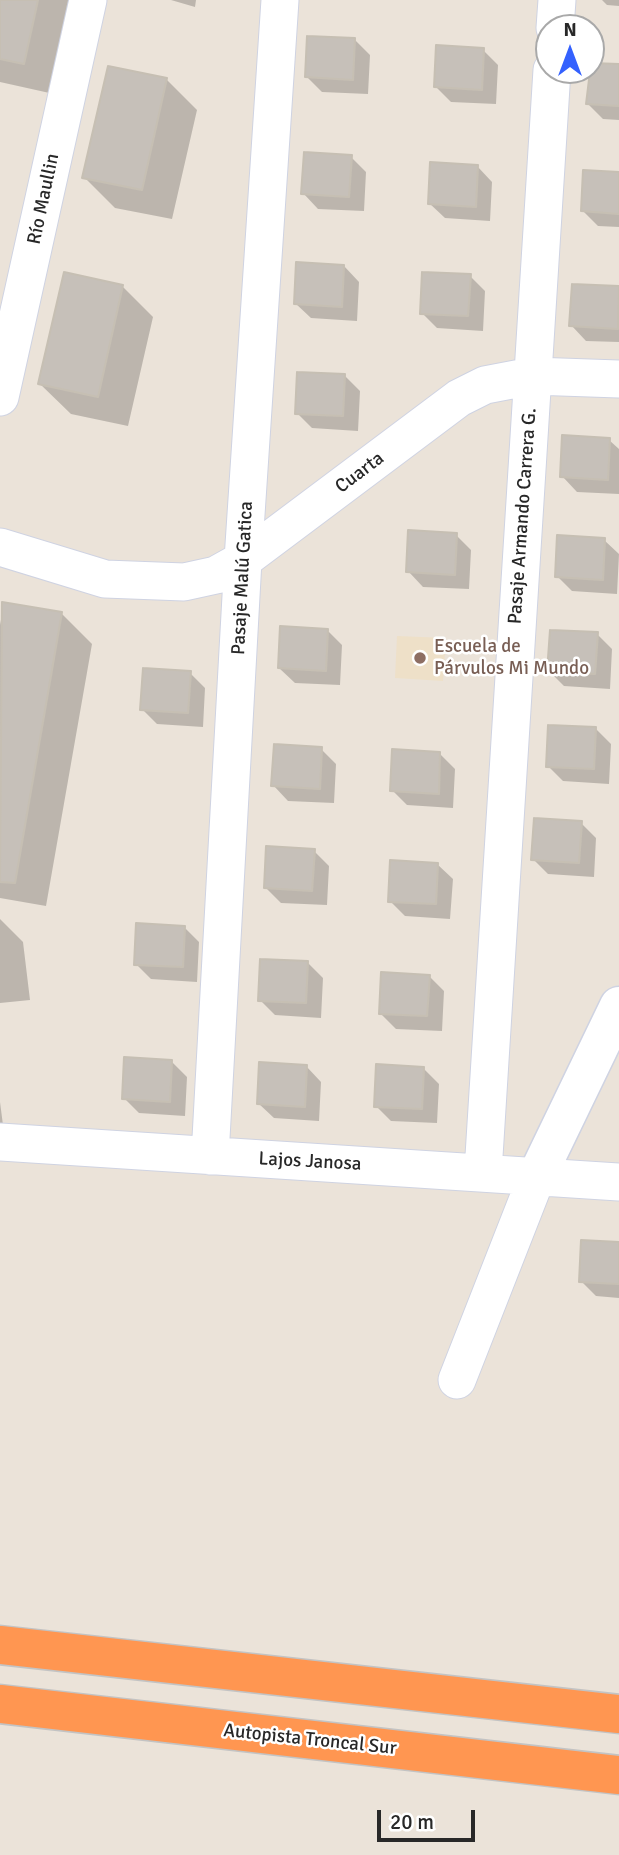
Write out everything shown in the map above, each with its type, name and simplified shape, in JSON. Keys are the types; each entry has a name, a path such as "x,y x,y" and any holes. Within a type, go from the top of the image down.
{"highway":[{"path":"0,1646 619,1714"},
{"name":"Autopista Troncal Sur","path":"0,1704 619,1775"}],"street":[{"name":"Río Maullin","path":"0,397 88,0"},
{"name":"Pasaje Malú Gatica","path":"210,1156 243,560 280,0"},
{"name":"Pasaje Armando Carrera G.","path":"482,1172 551,84"},
{"name":"Cuarta","path":"0,547 105,579 184,582 216,575 243,560 459,398 485,385 532,376 619,379"},
{"path":"457,1380 537,1176 619,1006"},
{"name":"Lajos Janosa","path":"0,1142 619,1182"}],"shaded area":[{"name":"Escuela de Párvulos Mi Mundo","path":"397,636 446,638 443,681 395,678"}],"building":[{"path":"0,0 38,0 24,64 0,59"},
{"path":"307,36 355,38 353,80 305,77"},
{"path":"436,45 484,48 482,90 434,87"},
{"path":"605,64 619,64 619,106 586,104 588,84 605,84"},
{"path":"108,66 167,78 142,190 82,178"},
{"path":"304,152 352,155 349,197 301,194"},
{"path":"430,162 478,165 476,207 428,204"},
{"path":"583,170 619,172 619,214 581,211"},
{"path":"296,262 344,265 342,307 294,304"},
{"path":"64,272 123,285 98,397 38,384"},
{"path":"422,272 471,274 468,316 420,314"},
{"path":"572,284 619,286 618,329 569,326"},
{"path":"297,372 345,374 343,416 295,414"},
{"path":"562,435 610,438 608,480 560,477"},
{"path":"408,530 457,533 455,575 406,572"},
{"path":"557,535 605,538 603,580 555,577"},
{"path":"2,602 62,612 15,883 0,882"},
{"path":"280,626 328,629 326,671 278,668"},
{"path":"550,630 598,632 595,674 547,672"},
{"path":"143,668 191,671 188,713 140,710"},
{"path":"548,725 596,727 594,769 546,767"},
{"path":"274,744 322,747 320,789 271,786"},
{"path":"392,749 440,752 439,794 390,791"},
{"path":"534,818 582,821 579,863 531,860"},
{"path":"266,846 315,849 312,891 264,888"},
{"path":"390,860 438,863 436,904 388,902"},
{"path":"136,923 185,926 183,967 134,965"},
{"path":"260,959 308,961 306,1003 258,1001"},
{"path":"381,972 430,975 427,1016 379,1014"},
{"path":"124,1057 172,1060 170,1102 122,1099"},
{"path":"259,1062 307,1065 305,1107 257,1104"},
{"path":"376,1064 424,1067 422,1109 374,1107"},
{"path":"581,1240 619,1242 619,1284 579,1282"}],"place":[{"name":"Escuela de Párvulos Mi Mundo","path":"420,658"}]}
